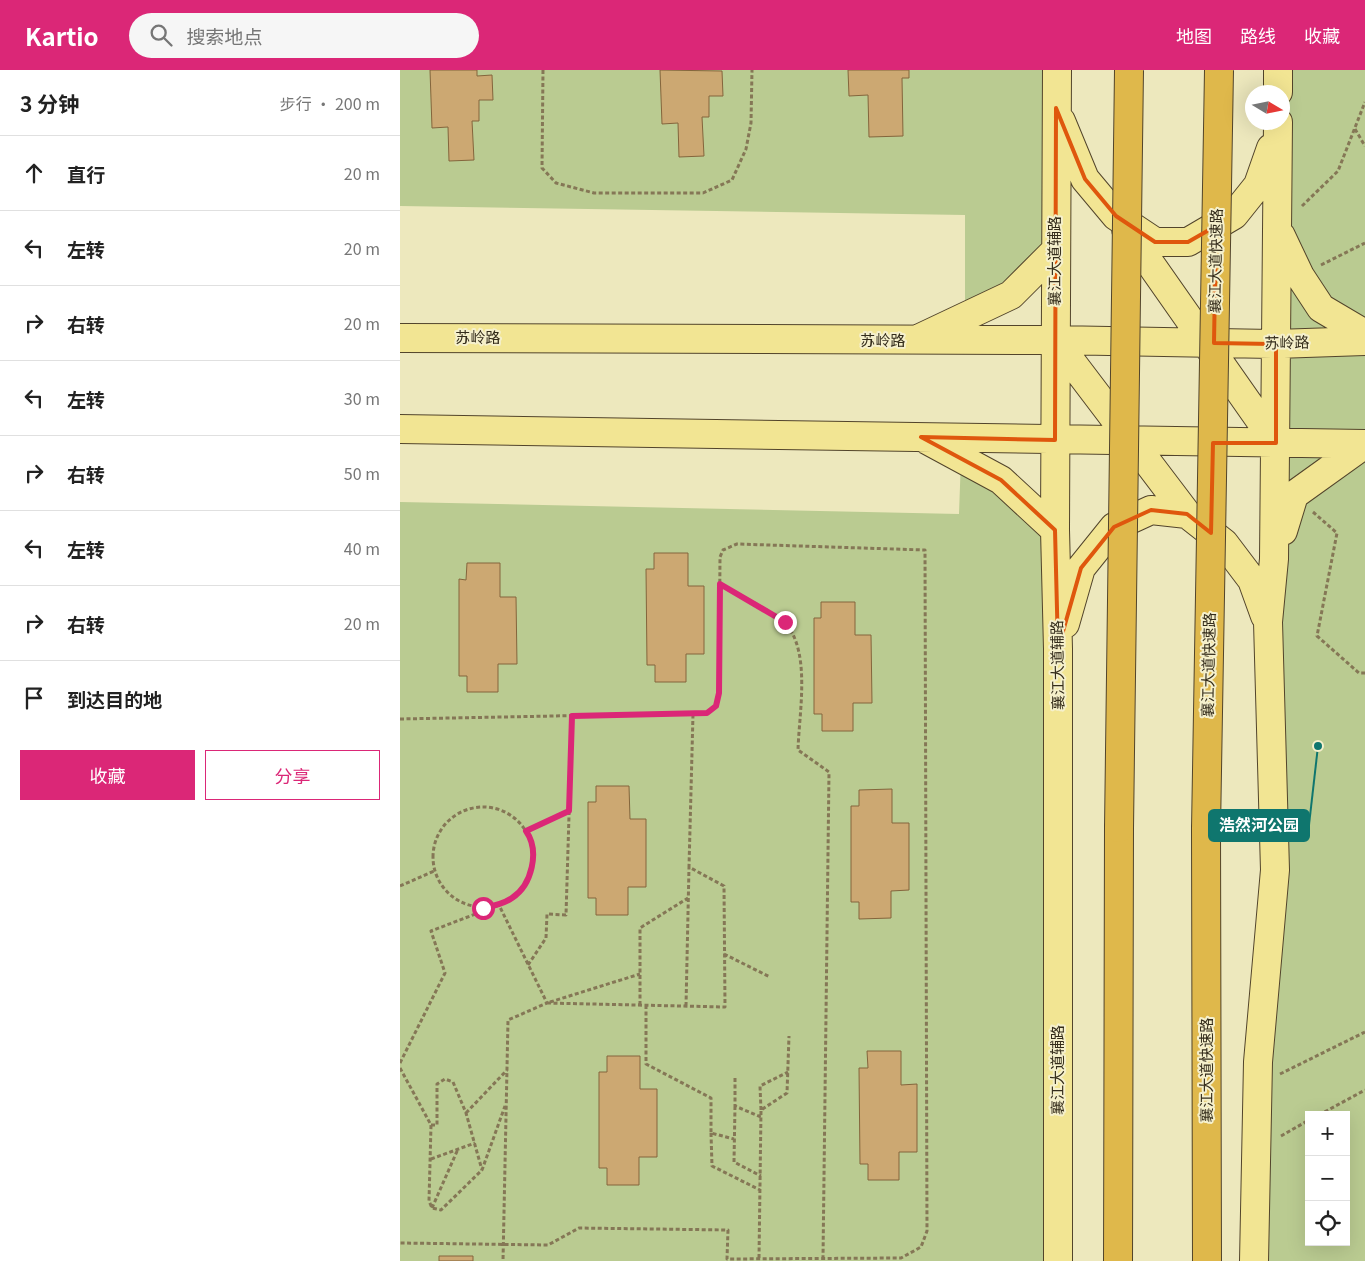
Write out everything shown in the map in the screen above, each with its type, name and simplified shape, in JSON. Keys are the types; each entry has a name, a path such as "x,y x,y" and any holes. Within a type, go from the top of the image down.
{"highway":[{"path":"1118,1261 1119,828 1129,70"},
{"name":"襄江大道快速路","path":"1207,1261 1206,829 1219,70"}],"main road":[{"name":"襄江大道辅路","path":"1057,70 1055,530 1058,649 1058,1261"},
{"path":"1278,70 1278,85"},
{"path":"1056,108 1085,178 1116,216 1276,443"},
{"path":"1116,216 1155,242 1188,242 1234,215 1258,185 1276,130"},
{"path":"1254,1261 1257,1086 1275,870 1268,622 1274,559 1278,130"},
{"path":"1278,230 1300,276 1321,308 1365,334"},
{"path":"914,341 1011,295 1056,250"},
{"name":"苏岭路","path":"400,338 1055,340 1276,344 1365,341"},
{"path":"1055,340 1187,514 1224,543 1252,580 1268,622"},
{"path":"400,430 1365,444"},
{"path":"921,437 1001,480 1055,530"},
{"path":"1274,559 1294,495 1365,444"},
{"path":"1058,649 1081,568 1114,527 1151,510 1187,514"}],"path":[{"path":"543,70 542,168 556,183 594,193 703,193 732,180 746,149 751,123 752,70"},
{"path":"1278,230 1338,171 1365,102"},
{"path":"1355,128 1365,146"},
{"path":"1300,276 1365,243"},
{"path":"1294,495 1337,533 1317,636 1359,673 1365,673"},
{"path":"400,719 707,713 716,706 719,693 720,557 723,550 737,544 925,550 927,1231 920,1247 901,1258 759,1258 727,1260 728,1230 579,1228 548,1245 400,1243"},
{"path":"720,584 785,622 797,641 801,659 798,750 829,772 823,1258"},
{"path":"686,1006 693,714"},
{"path":"528,965 546,938 546,914 566,915 572,716"},
{"path":"400,1063 445,973 431,931 499,905 514,897 525,884 532,868 533,851 526,831 519,821 505,811 488,806 471,808 456,814 444,825 436,839 432,855 434,871 441,886 460,901 483,908 499,905"},
{"path":"526,831 569,811"},
{"path":"547,1003 725,1007 724,886 689,867"},
{"path":"400,886 434,871"},
{"path":"640,1005 640,928 688,898"},
{"path":"499,905 547,1003"},
{"path":"724,954 770,978"},
{"path":"503,1261 508,1020 547,1003 640,974"},
{"path":"646,1005 646,1064 711,1098 712,1166 760,1190"},
{"path":"1257,1086 1365,1032"},
{"path":"761,1110 787,1093 789,1036"},
{"path":"400,1068 431,1125 429,1201 432,1208"},
{"path":"466,1113 507,1069"},
{"path":"759,1258 761,1176 760,1086 788,1072"},
{"path":"735,1078 734,1162 761,1176"},
{"path":"431,1125 437,1124 437,1084 445,1080 452,1082 466,1113 482,1170"},
{"path":"1326,1111 1365,1090"},
{"path":"432,1208 440,1210 482,1170 506,1103"},
{"path":"735,1106 761,1117"},
{"path":"711,1133 734,1139"},
{"path":"430,1159 475,1143"},
{"path":"432,1208 458,1149"}],"highlighted area":[{"path":"1056,108 1085,179 1116,216 1155,242 1188,242 1216,226 1214,343 1276,344 1276,443 1213,443 1211,533 1187,514 1151,510 1114,527 1081,568 1058,649 1055,530 1001,480 921,437 1055,440"}],"green space":[{"path":"400,70 1057,70 1056,250 965,317 965,215 400,206"},
{"path":"1278,70 1365,70 1365,1261 1254,1261 1282,130 1290,130 1290,85 1281,85"},
{"path":"961,458 1055,530 1058,1261 400,1261 400,502 959,514"}],"building":[{"path":"430,70 477,70 477,76 492,75 493,100 479,100 479,121 472,121 474,160 449,161 448,127 432,128"},
{"path":"660,70 722,71 723,96 709,96 709,117 702,117 704,156 679,157 678,123 662,124"},
{"path":"848,70 909,70 909,78 902,78 903,136 869,137 868,95 849,96"},
{"path":"654,553 688,553 688,586 704,586 704,654 686,654 686,682 655,682 655,665 647,665 646,569 654,569"},
{"path":"467,563 500,563 500,597 516,597 517,664 498,664 498,692 467,692 467,676 459,676 459,579 466,580"},
{"path":"821,602 855,602 855,635 871,635 872,703 853,703 853,731 822,731 822,714 814,714 814,618 821,618"},
{"path":"596,786 629,786 630,819 646,819 646,887 628,887 628,915 596,915 596,898 588,898 588,802 596,802"},
{"path":"892,789 892,823 909,823 909,890 891,891 891,918 859,919 859,902 851,902 851,806 859,806 859,790"},
{"path":"867,1051 901,1051 901,1085 917,1084 917,1152 899,1152 899,1180 868,1180 868,1164 860,1164 859,1068 868,1068"},
{"path":"607,1056 640,1056 640,1089 657,1089 657,1157 639,1157 639,1185 607,1185 607,1168 599,1168 599,1072 607,1072"},
{"path":"439,1256 473,1256 473,1261 439,1261"}],"place":[{"name":"浩然河公园","path":"1318,746"}],"route":[{"path":"483,908 499,905 514,897 525,884 532,868 533,851 526,831 569,811 572,716 707,713 716,706 719,693 720,584 785,622"}]}
